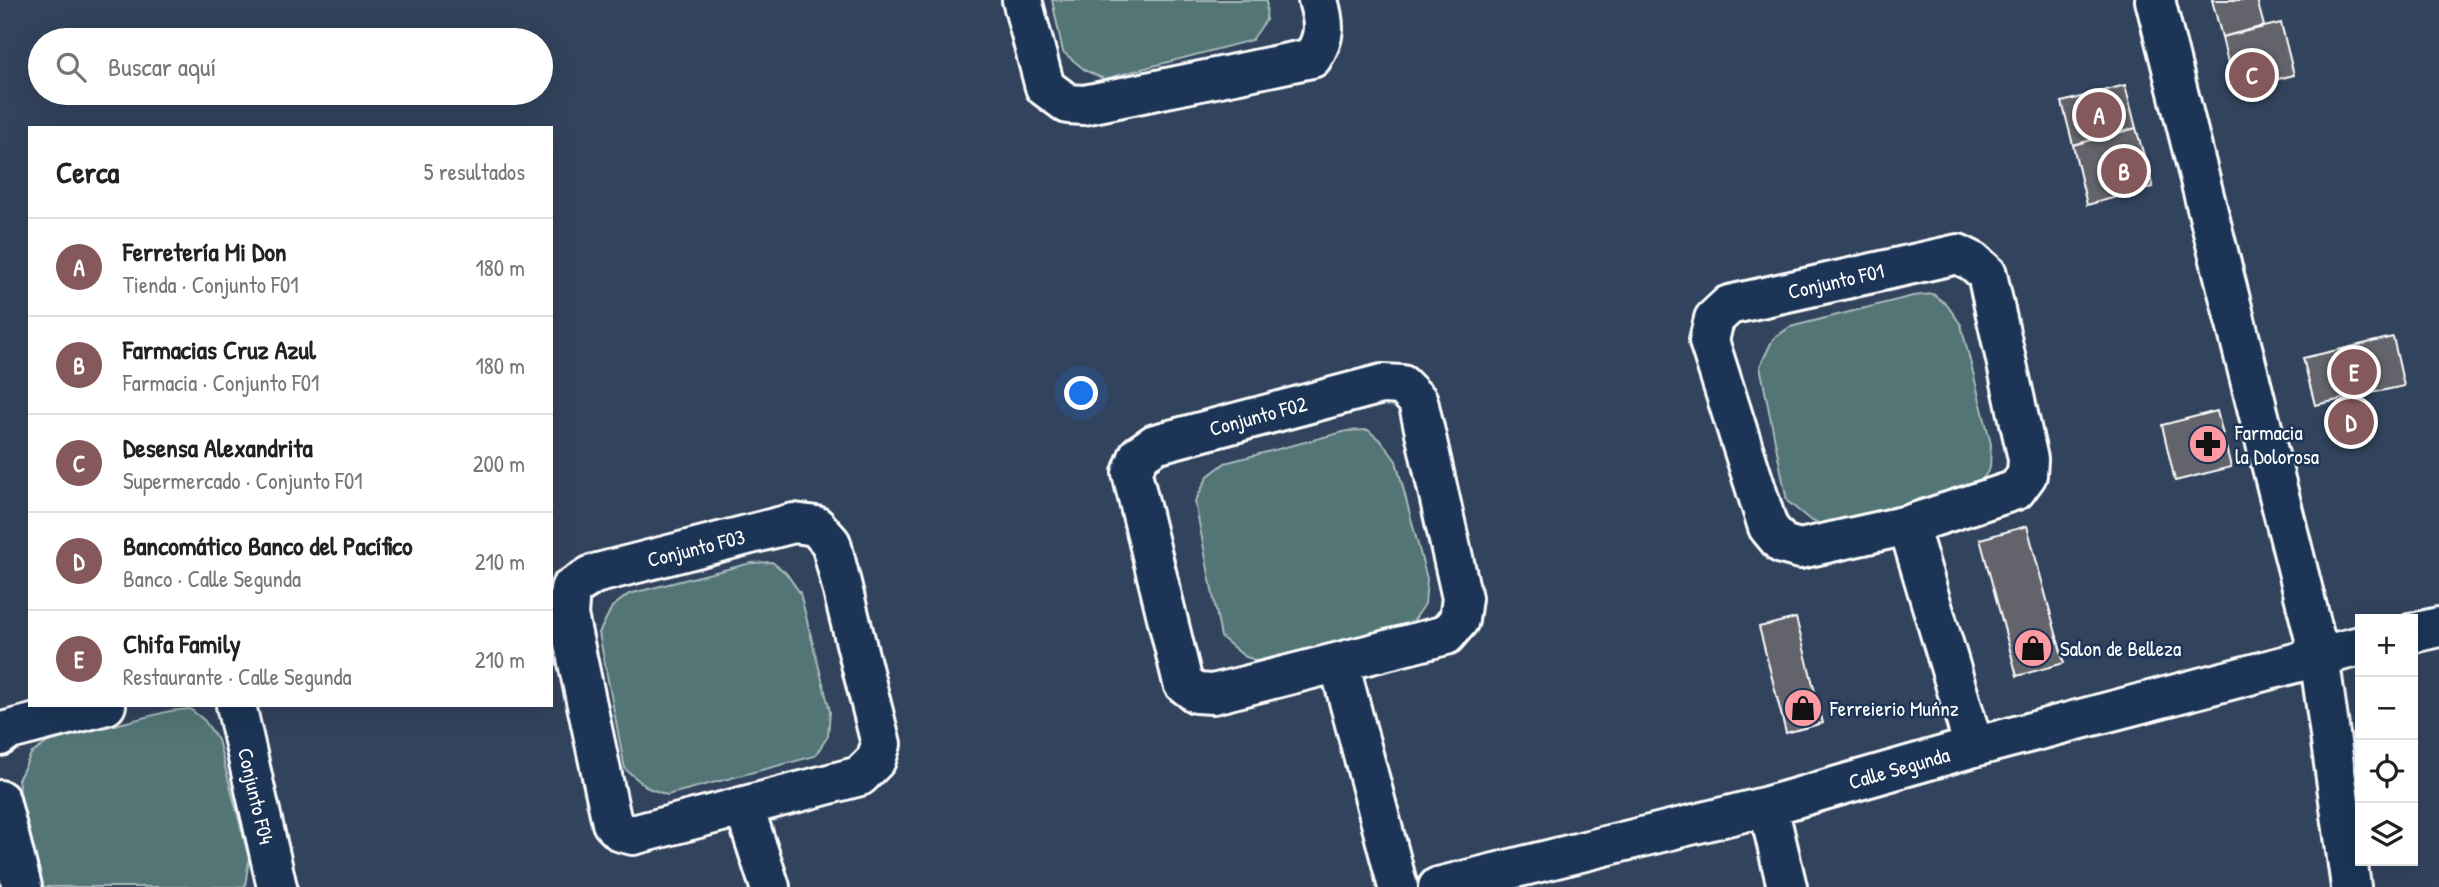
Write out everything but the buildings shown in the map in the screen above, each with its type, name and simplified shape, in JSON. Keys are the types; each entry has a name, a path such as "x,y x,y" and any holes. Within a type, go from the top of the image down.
{"street":[{"path":"1022,0 1045,87 1068,104 1084,105 1312,58 1322,43 1325,26 1318,0"},
{"path":"2155,0 2319,656 2351,887"},
{"name":"Conjunto F01","path":"1958,254 1974,261 1987,274 2028,459 2026,475 2016,490 1908,525 1800,549 1782,544 1768,527 1709,341 1714,319 1729,305 1958,254"},
{"name":"Conjunto F02","path":"1382,383 1402,385 1418,401 1462,598 1459,620 1446,635 1339,663 1213,694 1196,693 1183,683 1132,473 1139,455 1155,444 1382,383"},
{"name":"Conjunto F03","path":"803,523 816,526 831,543 881,744 876,760 860,776 744,807 633,835 621,832 612,823 568,615 570,589 594,574 803,523"},
{"path":"1908,525 1974,747"},
{"path":"2418,632 2439,627"},
{"name":"Calle Segunda","path":"1438,887 1768,806 1974,747 2355,647"},
{"path":"1339,663 1398,887"},
{"path":"0,736 6,731 98,707"},
{"name":"Conjunto F04","path":"236,707 277,887"},
{"path":"0,800 22,887"},
{"path":"1768,806 1787,887"},
{"path":"744,807 769,887"}],"green space":[{"path":"1052,0 1267,0 1266,20 1252,40 1104,79 1086,71 1063,52"},
{"path":"1933,294 1947,305 1961,325 1991,444 1990,468 1976,489 1828,527 1810,520 1787,501 1760,366 1773,339 1790,327 1913,296"},
{"path":"1368,430 1382,442 1396,461 1427,579 1425,604 1411,625 1263,663 1244,656 1221,637 1195,502 1208,476 1225,463 1347,431"},
{"path":"772,562 786,573 800,593 830,711 828,736 815,756 667,795 648,788 625,769 599,633 612,607 629,594 751,563"},
{"path":"190,709 204,720 218,740 249,858 245,887 38,887 18,780 31,754 48,742 170,711"}],"place":[{"name":"Desensa Alexandrita","path":"2252,75"},
{"name":"Ferretería Mi Don","path":"2099,115"},
{"name":"Farmacias Cruz Azul","path":"2124,171"},
{"name":"Chifa Family","path":"2354,372"},
{"name":"Bancomático Banco del Pacífico","path":"2351,422"},
{"name":"Farmacia la Dolorosa","path":"2208,444"},
{"name":"Salon de Belleza","path":"2033,648"},
{"name":"Ferreierio Muńnz","path":"1803,708"}]}
